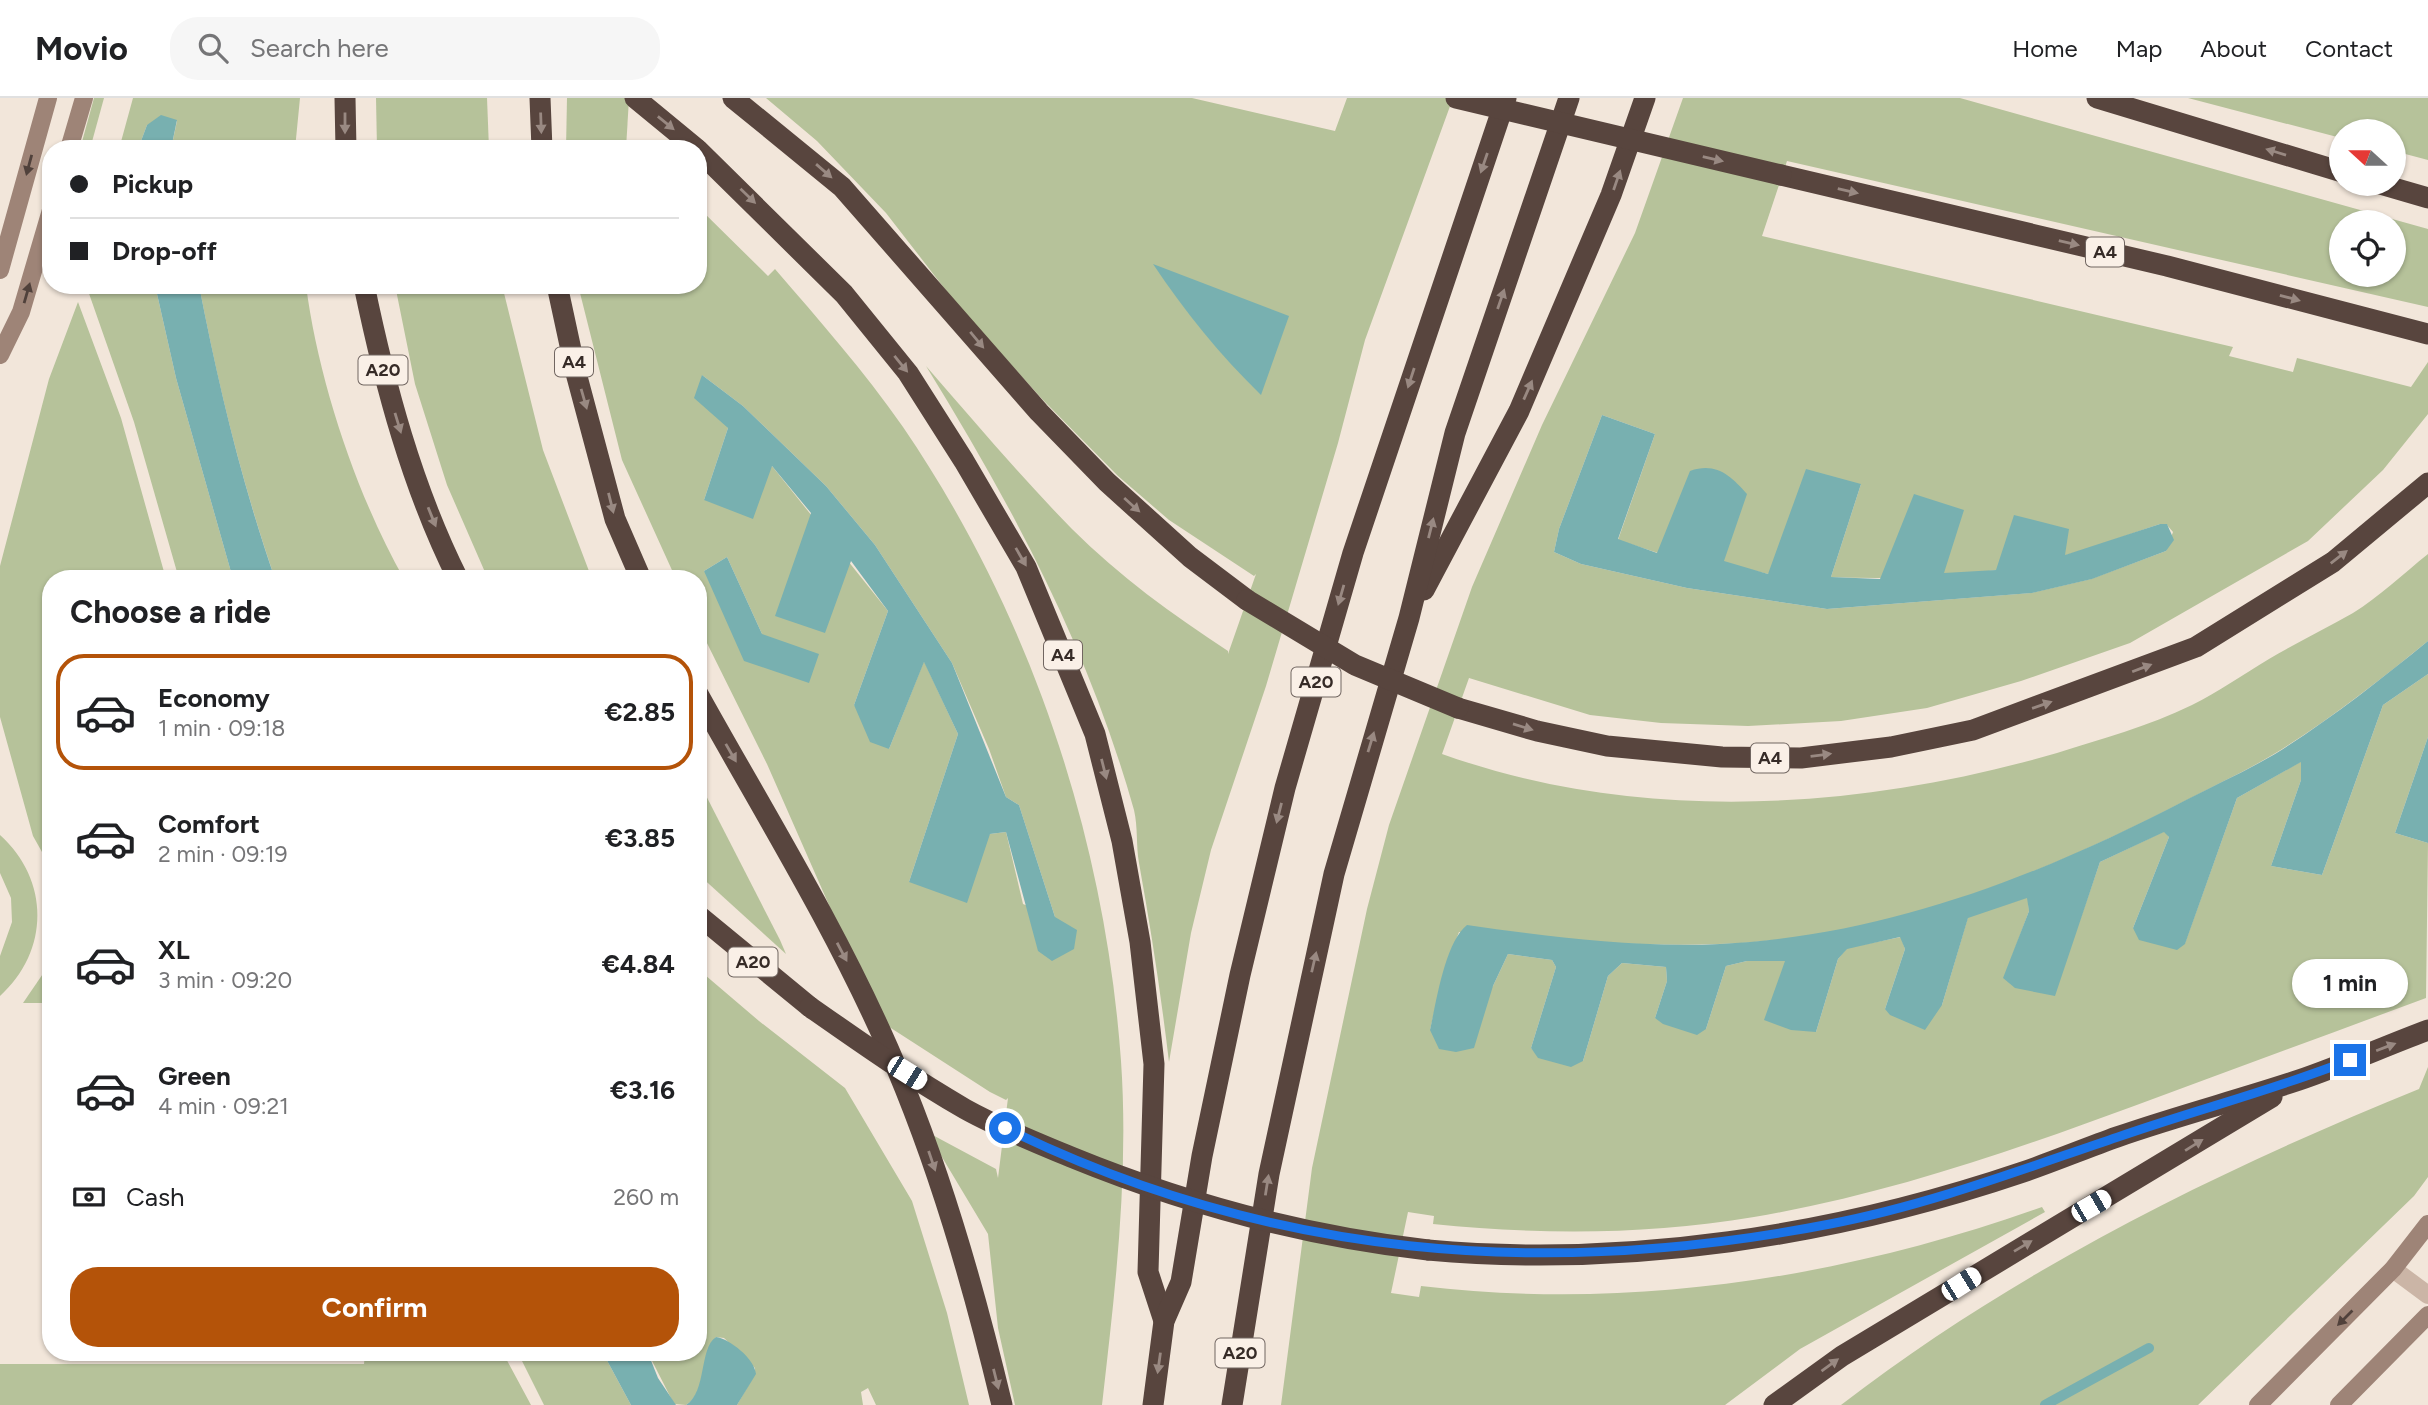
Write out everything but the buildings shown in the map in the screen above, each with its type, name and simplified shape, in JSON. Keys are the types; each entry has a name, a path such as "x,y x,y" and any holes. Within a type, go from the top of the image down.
{"highway":[{"path":"345,98 346,140"},
{"path":"540,98 542,140"},
{"name":"A4","path":"635,98 687,140"},
{"name":"A4","path":"733,98 842,187 1039,412 1107,482 1190,557 1247,600 1355,665 1458,708 1537,731 1607,746 1722,757 1801,758 1891,747 1973,730 2196,647 2333,562 2428,483"},
{"name":"A4","path":"1456,98 2167,266 2428,334"},
{"name":"A20","path":"1153,1405 1164,1321 1181,1282 1202,1156 1237,988 1285,788 1353,553 1506,98"},
{"name":"A20","path":"1232,1405 1269,1174 1334,874 1409,618 1455,433 1569,98"},
{"name":"A20","path":"1409,618 1500,452 1519,411 1611,195 1645,98"},
{"path":"2097,98 2329,168"},
{"name":"A4","path":"707,158 844,294 908,373 964,461 1026,567 1096,734 1122,841 1140,942 1154,1064 1148,1272 1164,1321"},
{"path":"2406,192 2428,198"},
{"name":"A20","path":"366,294 387,388 408,454 454,570"},
{"name":"A4","path":"559,294 615,519 637,570"},
{"path":"707,710 781,837 848,964 888,1048 942,1189 974,1296 1002,1405"},
{"name":"A20","path":"707,922 810,1007 965,1109 1021,1136 1139,1184 1260,1221 1428,1250 1540,1254 1638,1251 1716,1243 1831,1224 2009,1176 2117,1137 2301,1080 2426,1031"},
{"name":"A20","path":"1774,1405 1842,1356 2301,1080"}],"main road":[{"path":"0,270 48,98"},
{"path":"72,140 82,104"},
{"path":"0,355 21,312 42,241"},
{"path":"2259,1405 2393,1269 2428,1224"},
{"path":"2339,1405 2428,1315"}],"street":[{"path":"2393,1269 2428,1295"}],"green space":[{"path":"94,98 104,98 92,140 82,140"},
{"path":"133,98 300,98 296,140 173,140 177,121 147,125 141,140 121,140"},
{"path":"376,98 487,98 489,140 377,140"},
{"path":"567,98 629,98 627,140 566,140"},
{"path":"766,98 1192,98 1335,131 1347,98 1453,98 1365,340 1338,443 1266,686 1211,850 1191,933 1169,1062 1138,857 1134,810 1115,750 1094,692 1046,580 989,473 926,366 1072,529 1108,563 1228,651 1228,654 1256,574 1254,576 1169,520 1118,476 1043,400 962,311 886,213 817,141"},
{"path":"1683,98 1960,98 2360,210 2329,210 2329,284 1787,161 1762,236 2233,347 2229,356 2293,372 2297,358 2411,387 2428,362 2428,414 2383,470 2308,541 2130,643 2021,681 1927,708 1841,721 1748,726 1661,723 1590,715 1469,678 1442,754 1517,776 1593,792 1670,800 1748,801 1826,797 1981,773 2108,737 2192,705 2353,613 2382,593 2428,554 2428,641 2334,714 2274,754 2074,854 1959,899 1841,930 1718,944 1621,943 1459,932 1444,971 1430,1030 1493,986 1508,954 1552,960 1556,967 1531,1048 1542,1057 1555,1061 1583,1061 1608,976 1622,963 1666,967 1667,981 1655,1018 1706,1029 1726,966 1747,961 1785,961 1816,1032 1838,959 1847,948 1901,937 1905,949 1885,1009 1942,1005 1968,917 2028,897 2029,911 2004,978 2054,995 2100,862 2165,831 2169,837 2133,928 2185,943 2237,798 2302,761 2301,780 2271,866 2322,875 2383,705 2428,674 2428,737 2395,833 2428,843 2426,998 1993,1156 1899,1184 1803,1208 1714,1223 1594,1231 1513,1230 1433,1224 1434,1216 1408,1212 1391,1293 1419,1297 1421,1286 1500,1293 1579,1294 1658,1291 1736,1282 1814,1270 1891,1253 2042,1207 2045,1212 1800,1349 1725,1405 1281,1405 1312,1168 1367,909 1389,825 1472,587 1542,425 1635,233","holes":["1602,415 1655,434 1618,540 1658,553 1662,548 1768,574 1861,484 1831,577 1914,577 1996,570 2059,557 2160,524 2167,525 2173,532 2166,551 2091,579 2031,593 1827,609 1687,588 1581,564 1554,552 1559,529"]},
{"path":"2188,98 2428,98 2428,160 2406,154 2406,119 2329,119 2329,135"},
{"path":"707,216 768,276 775,269 857,366 903,427 948,498 988,573 1024,650 1054,730 1078,811 1098,894 1112,977 1121,1061 1122,1190 1102,1405 1015,1405 998,1328 988,1234 927,1132 996,1169 998,1178 1008,1098 1006,1100 990,1092 880,1021 767,764 707,643 707,574 762,634 727,557 706,570 672,570 622,460 580,294 707,294","holes":["702,375 743,406 826,486 875,545 952,663 989,749 1006,797 1019,805 1055,917 1023,904 1006,832 990,834 909,882 958,734 924,661 889,749 854,705 888,611 772,466 704,500 728,428"]},
{"path":"2406,223 2428,229 2428,307 2340,287 2406,287"},
{"path":"89,294 157,294 176,378 230,570 176,570 134,422"},
{"path":"201,294 307,294 320,359 342,436 371,511 399,570 272,570 232,434"},
{"path":"397,294 504,294 543,450 589,570 484,570 447,485 415,384"},
{"path":"78,302 121,418 163,570 42,570 42,852 33,836 0,717 0,566 49,379"},
{"path":"707,798 780,940 786,954 707,882"},
{"path":"0,835 16,853 28,873 38,916 28,958 16,978 0,996 0,956 12,922 11,898 0,873"},
{"path":"42,975 42,1003 23,1003"},
{"path":"707,977 845,1088 912,1201 947,1313 969,1405 876,1405 868,1388 861,1392 863,1405 737,1405 755,1374 755,1368 724,1338 716,1337 707,1357"},
{"path":"2428,1067 2428,1177 2414,1196 2198,1405 1841,1405 1976,1310 2047,1268 2119,1228 2267,1154 2419,1089"},
{"path":"364,1361 507,1361 531,1405 0,1405 0,1364 364,1364"},
{"path":"522,1361 607,1361 631,1405 544,1405"},
{"path":"652,1361 706,1361 701,1383 693,1399 686,1405 674,1404"}],"water":[{"path":"161,115 177,120 173,140 141,140 147,125"},
{"path":"1153,264 1289,316 1261,395 1204,332"},
{"path":"157,294 201,294 232,434 272,570 230,570 176,378"},
{"path":"702,375 743,406 826,486 875,545 952,663 1006,797 1019,805 1055,917 1077,930 1074,949 1052,961 1038,951 1006,832 990,834 967,903 909,882 958,734 924,662 889,749 870,742 854,705 888,611 851,561 825,633 775,616 811,513 772,466 753,519 704,500 728,428 694,398"},
{"path":"1602,415 1655,434 1618,539 1657,553 1690,471 1707,468 1722,472 1747,494 1724,561 1768,574 1806,469 1861,484 1831,577 1880,579 1914,494 1964,510 1944,573 1996,570 2014,515 2069,529 2065,555 2160,524 2167,524 2174,540 2166,551 2092,579 2032,593 1827,609 1687,588 1581,564 1554,552 1559,529"},
{"path":"727,557 762,634 819,654 809,683 744,661 706,570"},
{"path":"2428,641 2428,674 2383,705 2322,875 2271,866 2301,780 2301,762 2237,798 2185,944 2177,950 2139,940 2133,928 2169,837 2164,832 2100,862 2055,996 2015,988 2003,978 2029,911 2027,898 1968,918 1942,1005 1925,1030 1890,1015 1885,1009 1905,949 1900,937 1847,949 1838,959 1816,1032 1791,1030 1764,1020 1785,961 1747,961 1726,966 1706,1029 1697,1035 1663,1024 1655,1018 1667,981 1666,967 1622,963 1608,976 1583,1061 1571,1067 1538,1058 1531,1048 1556,967 1552,960 1508,954 1493,986 1474,1048 1456,1052 1439,1049 1430,1030 1447,959 1459,933 1467,925 1593,940 1720,944 1782,939 1842,929 1960,898 2018,877 2131,828 2275,754 2372,686"},
{"path":"2428,737 2428,843 2395,833"},
{"path":"716,1337 728,1342 741,1351 755,1368 756,1374 737,1405 686,1405 697,1390 711,1343"},
{"path":"607,1361 651,1361 658,1378 676,1405 631,1405"}],"waterway":[{"path":"2045,1405 2149,1348"}],"route":[{"path":"1005,1128 1139,1184 1200,1205 1260,1221 1382,1244 1448,1251 1540,1254 1638,1251 1716,1243 1831,1224 1895,1209 2022,1172 2117,1137 2301,1080 2350,1060"}]}
